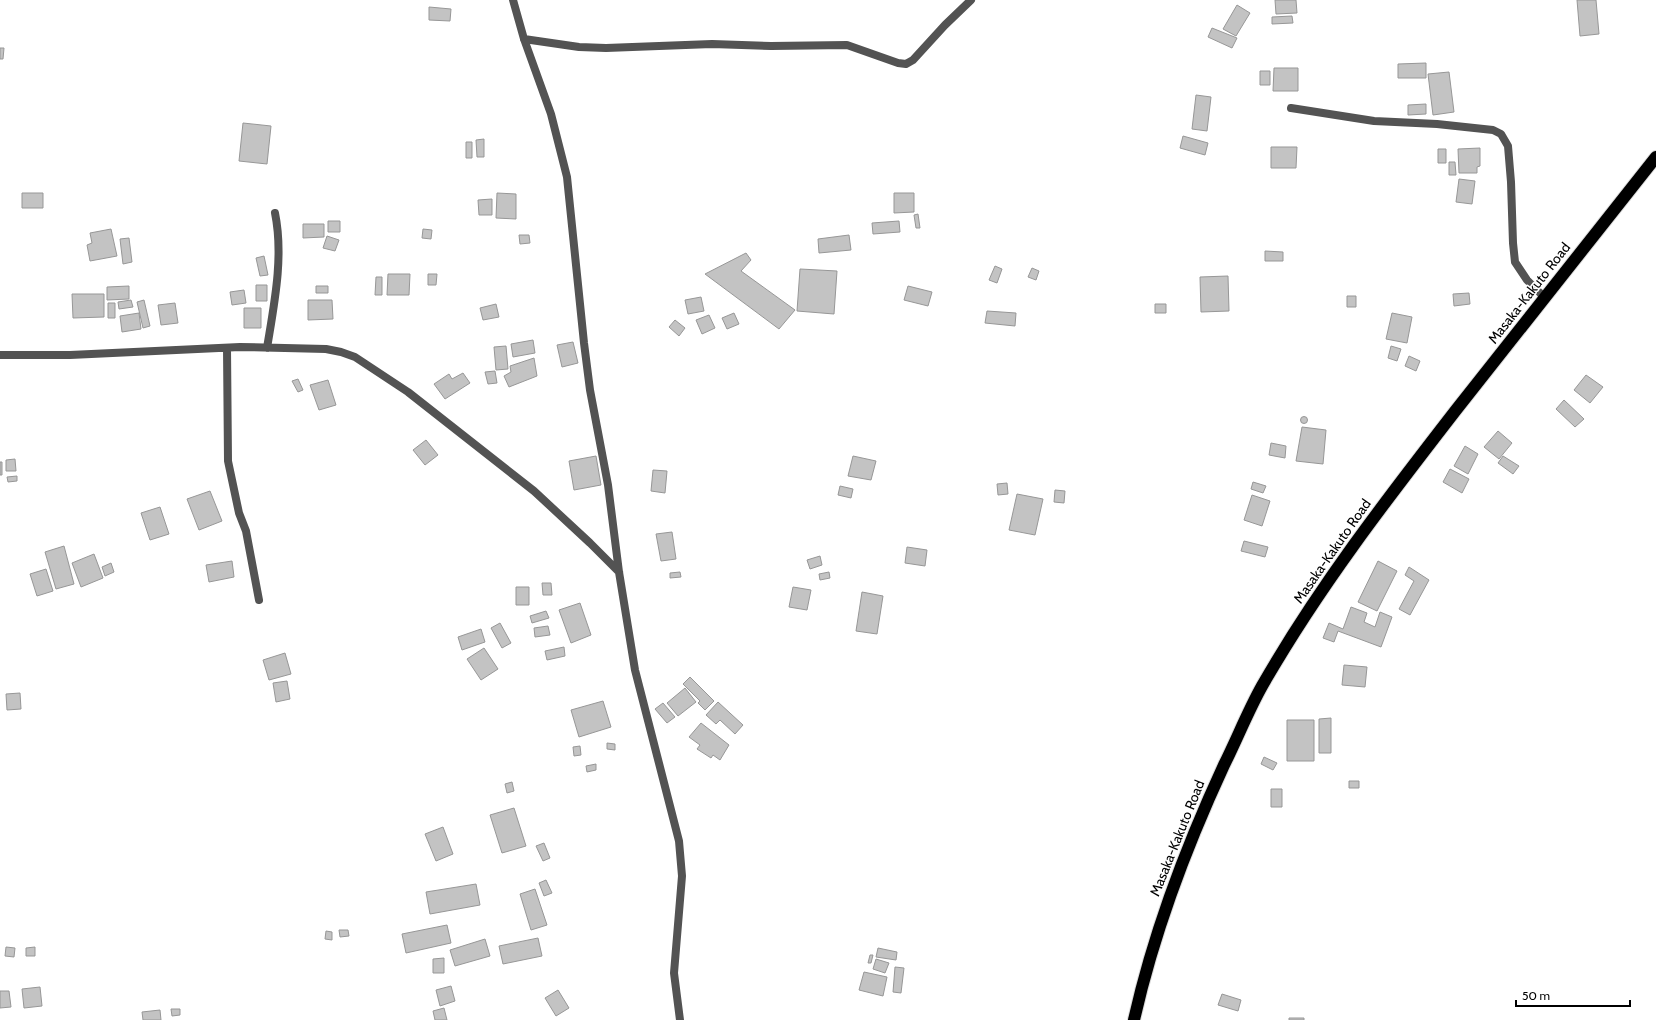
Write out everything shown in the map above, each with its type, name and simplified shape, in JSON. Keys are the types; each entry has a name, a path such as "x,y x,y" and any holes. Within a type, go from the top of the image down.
{"highway":[{"name":"Masaka-Kakuto Road","path":"1134,1020 1141,990 1168,900 1190,840 1261,688 1328,581 1403,479 1656,157"}],"street":[{"path":"513,0 524,39 551,114 567,178 590,390 608,485 619,572 634,670 679,841 682,876 674,973 680,1020"},
{"path":"524,39 579,47 606,48 712,44 771,46 848,45 898,63 906,64 913,60 945,24 971,0"},
{"path":"1291,108 1374,121 1436,124 1493,130 1501,134 1508,146 1515,262 1527,280 1544,298"},
{"path":"267,348 275,297 278,258 277,226 274,213"},
{"path":"0,355 70,355 227,348 326,349 341,352 355,357 408,392 534,491 619,572"},
{"path":"227,348 228,461 239,513 246,531 259,600"}],"building":[{"path":"1275,0 1296,0 1297,13 1276,14"},
{"path":"1577,0 1596,0 1599,34 1580,36"},
{"path":"1237,5 1250,13 1236,36 1223,29"},
{"path":"429,7 451,9 450,21 429,20"},
{"path":"1292,16 1293,23 1272,24 1272,17"},
{"path":"1212,28 1237,38 1232,48 1208,37"},
{"path":"0,48 4,48 3,59 0,59"},
{"path":"1426,63 1426,78 1398,78 1398,64"},
{"path":"1274,68 1298,68 1298,91 1273,91"},
{"path":"1260,71 1270,71 1270,85 1260,85"},
{"path":"1449,72 1454,112 1433,115 1428,74"},
{"path":"1196,95 1211,97 1207,131 1192,129"},
{"path":"1426,104 1426,114 1408,115 1408,105"},
{"path":"243,123 271,126 267,164 239,161"},
{"path":"1183,136 1208,143 1205,155 1180,148"},
{"path":"484,139 484,157 477,157 476,140"},
{"path":"466,142 472,142 472,158 466,158"},
{"path":"1271,147 1297,147 1296,168 1271,168"},
{"path":"1480,148 1480,166 1477,167 1477,173 1459,173 1458,149"},
{"path":"1438,149 1446,149 1446,163 1438,163"},
{"path":"1449,162 1455,162 1456,175 1449,175"},
{"path":"1459,179 1475,181 1472,204 1456,202"},
{"path":"22,193 43,193 43,208 22,208"},
{"path":"497,193 516,194 516,219 496,218"},
{"path":"894,193 914,193 914,212 894,213"},
{"path":"492,199 492,215 479,215 478,200"},
{"path":"918,214 920,228 916,228 914,215"},
{"path":"328,221 340,221 340,232 328,232"},
{"path":"899,221 900,232 873,234 872,223"},
{"path":"303,224 324,224 324,237 303,238"},
{"path":"111,229 117,256 90,261 87,245 92,243 90,233"},
{"path":"423,229 432,230 431,239 422,238"},
{"path":"519,235 529,235 530,243 520,244"},
{"path":"849,235 851,250 819,253 818,239"},
{"path":"327,236 339,240 335,251 323,248"},
{"path":"129,238 132,262 123,264 120,239"},
{"path":"1265,251 1283,252 1283,261 1265,261"},
{"path":"746,253 751,260 741,271 795,310 779,329 705,274"},
{"path":"264,256 268,275 260,276 256,258"},
{"path":"995,266 1002,269 997,283 989,280"},
{"path":"1032,268 1039,271 1036,280 1028,277"},
{"path":"800,269 837,271 834,314 797,311"},
{"path":"388,274 410,274 409,295 387,295"},
{"path":"428,274 437,274 436,285 428,285"},
{"path":"1228,276 1229,311 1201,312 1200,277"},
{"path":"376,277 382,277 382,295 375,295"},
{"path":"256,285 267,285 267,301 256,301"},
{"path":"129,286 129,299 107,300 107,287"},
{"path":"316,286 328,286 328,293 316,293"},
{"path":"908,286 932,292 928,306 904,300"},
{"path":"244,290 246,303 232,305 230,292"},
{"path":"1469,293 1470,304 1454,306 1453,294"},
{"path":"72,294 104,294 104,317 73,318"},
{"path":"1347,296 1356,296 1356,307 1347,307"},
{"path":"701,297 704,311 688,314 685,300"},
{"path":"131,300 133,307 119,309 118,302"},
{"path":"144,300 150,326 143,328 137,302"},
{"path":"308,300 332,300 333,319 308,320"},
{"path":"108,303 115,303 115,318 108,318"},
{"path":"175,303 178,323 161,325 158,305"},
{"path":"496,304 499,317 483,320 480,308"},
{"path":"1155,304 1166,304 1166,313 1155,313"},
{"path":"244,308 261,308 261,328 244,328"},
{"path":"987,311 1016,313 1015,326 985,323"},
{"path":"139,313 141,329 122,332 120,316"},
{"path":"734,313 739,324 727,329 722,318"},
{"path":"1392,313 1412,317 1407,343 1386,339"},
{"path":"709,315 715,328 702,334 696,320"},
{"path":"675,320 685,328 679,336 669,327"},
{"path":"533,340 535,353 513,357 511,344"},
{"path":"573,342 578,363 562,367 557,345"},
{"path":"506,346 508,369 496,370 494,347"},
{"path":"1391,346 1401,349 1397,361 1388,358"},
{"path":"1409,356 1420,361 1416,371 1405,366"},
{"path":"534,358 537,376 509,387 504,376 511,372 510,366"},
{"path":"495,371 497,383 488,384 485,372"},
{"path":"463,373 470,383 445,399 434,384 449,374 452,379"},
{"path":"1586,375 1603,387 1590,403 1574,390"},
{"path":"298,379 303,390 298,392 292,381"},
{"path":"328,380 336,405 319,410 310,385"},
{"path":"1564,400 1584,419 1575,427 1556,409"},
{"path":"1304,417 1307,420 1304,423 1301,420"},
{"path":"1302,427 1326,430 1323,464 1296,461"},
{"path":"1498,431 1512,443 1499,459 1484,447"},
{"path":"426,440 438,455 425,465 413,450"},
{"path":"1271,443 1286,446 1285,458 1269,455"},
{"path":"1465,446 1478,454 1468,474 1454,466"},
{"path":"596,456 601,485 574,490 569,461"},
{"path":"853,456 876,461 871,480 848,476"},
{"path":"1503,456 1519,466 1513,474 1498,463"},
{"path":"15,459 16,471 6,471 6,460"},
{"path":"0,462 2,462 2,475 0,475"},
{"path":"1450,469 1469,479 1462,493 1443,482"},
{"path":"653,470 667,471 665,493 651,491"},
{"path":"17,476 17,481 8,482 7,477"},
{"path":"1253,482 1266,486 1263,493 1251,489"},
{"path":"1007,483 1008,494 998,495 997,484"},
{"path":"840,486 853,489 851,498 838,495"},
{"path":"1055,490 1065,491 1064,503 1054,502"},
{"path":"210,491 222,521 199,530 187,499"},
{"path":"1017,494 1043,499 1035,535 1009,530"},
{"path":"1252,495 1270,501 1262,526 1244,520"},
{"path":"160,507 169,534 150,540 141,513"},
{"path":"672,532 676,559 661,561 656,534"},
{"path":"1244,541 1268,547 1265,557 1241,551"},
{"path":"64,546 74,584 56,589 45,552"},
{"path":"907,547 927,550 925,566 905,563"},
{"path":"94,554 103,578 81,587 72,563"},
{"path":"820,556 822,565 810,569 807,560"},
{"path":"232,561 234,577 209,582 206,565"},
{"path":"1378,561 1397,571 1377,611 1358,602"},
{"path":"111,563 114,572 105,576 102,567"},
{"path":"1409,567 1429,580 1410,615 1399,609 1414,581 1405,575"},
{"path":"46,569 53,591 37,596 30,574"},
{"path":"680,572 681,577 670,578 670,573"},
{"path":"829,572 830,578 820,580 819,574"},
{"path":"542,583 551,583 552,595 543,595"},
{"path":"516,587 529,587 529,605 516,605"},
{"path":"793,587 811,590 807,610 789,607"},
{"path":"862,592 883,596 877,634 856,631"},
{"path":"580,603 591,635 571,643 559,610"},
{"path":"1351,607 1367,613 1364,622 1375,627 1380,612 1392,617 1381,647 1338,631 1334,642 1323,638 1329,623 1343,629"},
{"path":"546,611 549,618 532,623 530,616"},
{"path":"500,623 511,643 502,648 491,628"},
{"path":"548,626 550,635 535,637 534,628"},
{"path":"481,629 485,642 462,650 458,637"},
{"path":"564,647 565,656 547,660 545,651"},
{"path":"484,648 498,669 481,680 467,659"},
{"path":"285,653 291,674 269,680 263,660"},
{"path":"1344,665 1367,667 1365,687 1342,685"},
{"path":"690,677 714,701 705,710 698,703 700,701 683,684"},
{"path":"287,681 290,699 276,702 273,683"},
{"path":"685,688 696,702 678,716 667,703"},
{"path":"20,693 21,709 7,710 6,694"},
{"path":"603,701 611,727 579,737 571,710"},
{"path":"718,702 743,725 735,734 720,720 716,724 706,715"},
{"path":"663,703 675,717 667,723 655,709"},
{"path":"1331,718 1331,753 1319,753 1319,719"},
{"path":"1287,720 1314,720 1314,761 1287,761"},
{"path":"701,723 729,745 720,760 713,755 711,758 697,749 700,745 689,737"},
{"path":"607,743 615,744 615,750 607,749"},
{"path":"580,746 581,755 574,756 573,747"},
{"path":"1264,757 1277,763 1273,770 1261,764"},
{"path":"596,764 596,770 587,772 586,766"},
{"path":"1349,781 1359,781 1359,788 1349,788"},
{"path":"512,782 514,791 507,793 505,784"},
{"path":"1271,789 1282,789 1282,807 1271,807"},
{"path":"514,808 526,846 502,853 490,815"},
{"path":"443,827 453,854 436,861 425,834"},
{"path":"544,843 550,858 543,861 536,846"},
{"path":"546,880 552,893 544,896 539,883"},
{"path":"476,884 480,905 430,914 426,892"},
{"path":"535,889 547,925 531,930 520,894"},
{"path":"447,925 451,943 406,953 402,934"},
{"path":"339,930 348,930 349,936 340,937"},
{"path":"326,931 332,932 332,940 325,939"},
{"path":"538,938 542,956 503,964 499,946"},
{"path":"485,939 490,956 455,966 450,950"},
{"path":"6,947 15,948 14,957 5,956"},
{"path":"35,947 35,956 26,956 26,948"},
{"path":"878,948 897,952 896,960 876,957"},
{"path":"870,955 873,955 871,963 868,963"},
{"path":"444,958 444,973 433,973 433,959"},
{"path":"876,959 889,963 885,973 873,969"},
{"path":"895,967 904,968 901,993 893,992"},
{"path":"864,972 887,977 883,996 859,990"},
{"path":"451,986 455,1001 440,1006 436,990"},
{"path":"40,987 42,1006 24,1008 22,989"},
{"path":"558,990 569,1008 556,1016 545,998"},
{"path":"0,991 9,991 11,1007 0,1008"},
{"path":"1222,994 1241,1000 1238,1011 1218,1005"},
{"path":"444,1008 447,1020 435,1020 433,1011"},
{"path":"171,1009 180,1009 180,1015 172,1016"},
{"path":"160,1010 161,1020 143,1020 142,1012"},
{"path":"1289,1018 1304,1018 1304,1020 1289,1020"}]}
